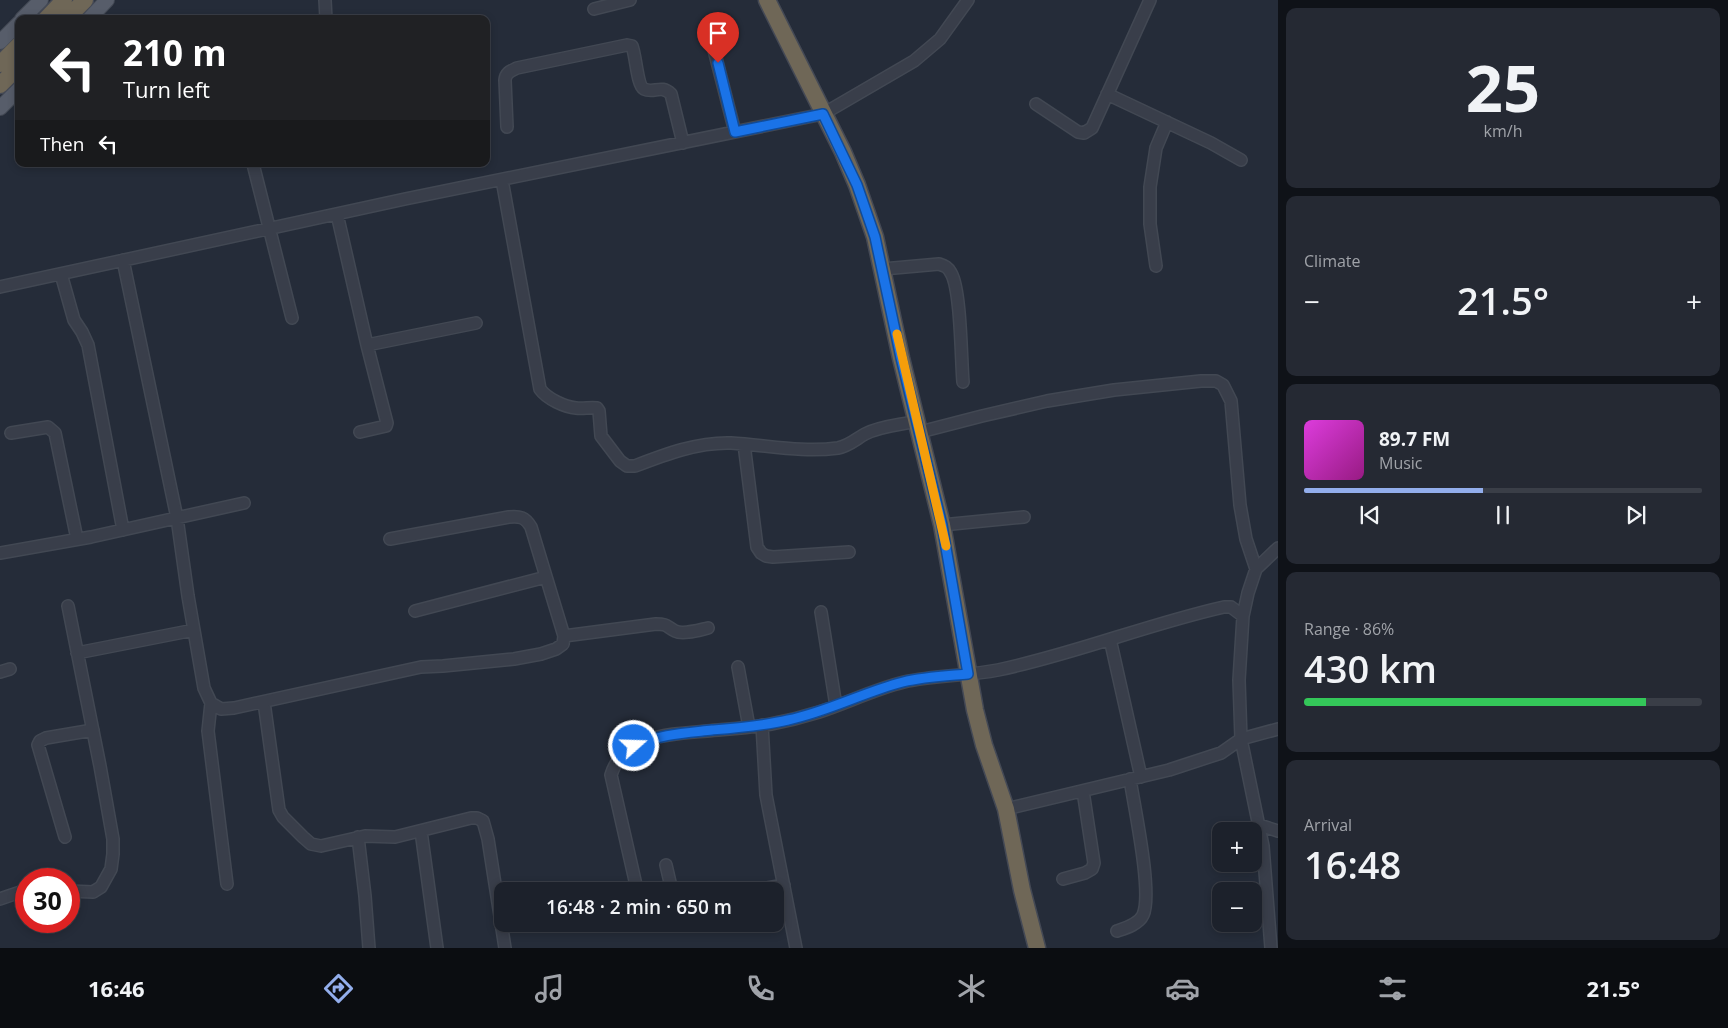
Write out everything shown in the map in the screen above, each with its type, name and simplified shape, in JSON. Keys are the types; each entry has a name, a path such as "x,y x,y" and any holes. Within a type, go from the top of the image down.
{"highway":[{"path":"50,15 64,0"},
{"path":"70,15 85,0"},
{"path":"767,0 857,185 870,221 883,269 901,358 942,525 968,674 984,745 1006,809 1022,890 1037,948"},
{"path":"0,64 15,49"},
{"path":"0,85 15,70"}],"main road":[{"path":"26,15 41,0"},
{"path":"93,15 107,0"},
{"path":"0,42 15,26"},
{"path":"0,108 15,93"}],"street":[{"path":"325,0 326,15"},
{"path":"594,9 630,0"},
{"path":"771,0 776,18"},
{"path":"0,287 336,214 823,114 914,61 940,39 968,0"},
{"path":"1036,104 1078,132 1084,133 1092,128 1150,0"},
{"path":"507,127 505,80 509,71 627,45 632,46 636,55 640,85 644,89 661,88 668,90 671,94 683,143"},
{"path":"713,46 735,132"},
{"path":"1107,94 1211,143 1241,160"},
{"path":"1156,266 1150,224 1150,187 1156,148 1167,122"},
{"path":"254,167 292,318"},
{"path":"502,180 540,390 570,407 597,408 599,411 601,436 620,461 627,466 635,466 684,449 730,443 799,450 840,448 866,434 982,416 1076,397 1122,389 1201,381 1216,382 1223,385 1231,400 1240,505 1246,539 1256,569"},
{"path":"336,214 387,423 382,428 360,432"},
{"path":"124,260 177,518 204,688 211,703 208,731 227,884"},
{"path":"883,269 939,264 948,267 952,275 957,300 963,382"},
{"path":"61,274 74,320 88,345 123,530"},
{"path":"367,345 476,322"},
{"path":"11,433 48,428 55,433 77,539"},
{"path":"744,444 754,532 757,547 761,553 773,557 849,552"},
{"path":"0,553 123,530 244,503"},
{"path":"211,703 221,709 234,708 421,667 514,659 542,654 556,649 563,644 564,636 530,527 521,516 390,539"},
{"path":"942,525 1024,517"},
{"path":"1258,822 1241,739 1239,680 1243,616 1256,569 1278,548"},
{"path":"414,610 546,577"},
{"path":"68,606 113,839 111,868 101,887 93,892 80,891"},
{"path":"635,882 611,776 614,766 620,758 634,746 647,740 667,734 749,727 789,720 906,682 1004,669 1224,607 1231,607 1243,616"},
{"path":"821,612 836,706"},
{"path":"564,636 656,624 664,624 675,631 681,632 708,628"},
{"path":"77,653 194,630"},
{"path":"1110,640 1136,778 1146,890 1146,906 1142,917 1134,924 1117,931"},
{"path":"738,667 749,727"},
{"path":"264,702 280,810 283,817 311,844 321,846 358,837 395,837 471,818 483,821 488,839 505,948"},
{"path":"762,725 766,795 783,882"},
{"path":"1006,809 1169,770 1221,753 1241,739 1278,729"},
{"path":"65,837 38,745 40,741 46,738 93,730"},
{"path":"1063,879 1085,873 1092,869 1094,863 1083,791"},
{"path":"1262,826 1278,831"},
{"path":"421,831 437,948"},
{"path":"358,837 366,896 369,948"},
{"path":"1262,841 1271,948"},
{"path":"666,865 670,882"},
{"path":"784,885 796,948"},
{"path":"0,899 15,894"}],"slow traffic":[{"path":"897,334 901,358 946,546"}],"route":[{"path":"634,746 667,734 762,725 789,720 819,712 871,692 906,682 968,674 942,525 901,358 883,269 868,213 857,185 843,152 823,114 735,132 718,63"}]}
